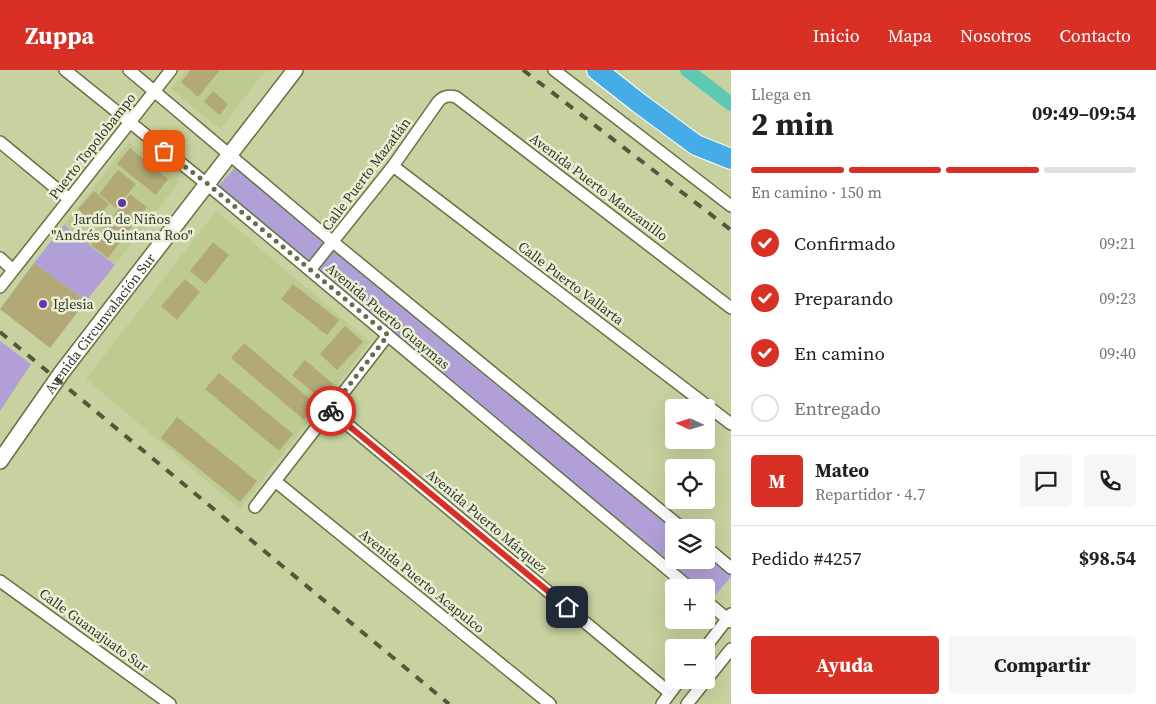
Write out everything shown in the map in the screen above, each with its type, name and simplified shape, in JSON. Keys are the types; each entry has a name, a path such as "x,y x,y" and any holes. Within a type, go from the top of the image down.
{"highway":[{"path":"597,70 696,145 731,159"}],"street":[{"name":"Avenida Puerto Guaymas","path":"65,70 129,123 208,184 679,579"},
{"name":"Avenida Puerto Guaymas","path":"129,70 333,242 671,519"},
{"name":"Puerto Topolobampo","path":"0,287 170,70"},
{"name":"Avenida Circunvalación Sur","path":"0,461 62,372 295,70"},
{"path":"554,70 731,206"},
{"name":"Calle Puerto Mazatlán","path":"310,270 393,166 438,102 446,96"},
{"name":"Avenida Puerto Manzanillo","path":"446,96 456,97 731,308"},
{"path":"0,142 69,199"},
{"name":"Calle Puerto Vallarta","path":"393,166 731,424"},
{"path":"0,258 14,270"},
{"path":"255,507 388,335"},
{"name":"Avenida Puerto Márquez","path":"330,410 670,693"},
{"name":"Avenida Puerto Acapulco","path":"275,481 550,704"},
{"path":"715,555 731,568"},
{"name":"Calle Guanajuato Sur","path":"0,581 170,704"},
{"path":"712,639 730,618 715,607"},
{"path":"687,704 731,649"},
{"path":"662,704 673,689"}],"shaded area":[{"path":"186,70 266,70 220,129 171,89"},
{"name":"Jardín de Niños \"Andrés Quintana Roo\"","path":"129,142 179,182 115,265 64,225"},
{"path":"237,165 665,521 665,560 218,187"},
{"path":"216,211 370,342 240,509 86,379"},
{"path":"64,225 115,265 86,301 34,263"},
{"path":"0,341 31,364 0,411"},
{"path":"715,560 731,573 731,577 715,596 715,579 688,579 676,569 715,569"}],"building":[{"path":"191,70 220,70 198,97 181,82"},
{"path":"213,91 228,104 220,115 204,102"},
{"path":"130,148 168,179 156,195 117,164"},
{"path":"118,170 136,184 116,208 99,194"},
{"path":"94,191 109,204 94,223 78,209"},
{"path":"130,194 147,207 108,258 91,245"},
{"path":"213,242 229,255 206,284 190,271"},
{"name":"Iglesia","path":"34,263 86,301 50,348 0,309"},
{"path":"185,279 200,292 177,320 161,306"},
{"path":"293,284 339,320 327,335 281,299"},
{"path":"345,326 363,342 337,370 320,354"},
{"path":"244,343 317,405 304,420 231,358"},
{"path":"305,360 333,384 321,399 292,375"},
{"path":"219,373 293,434 279,451 205,389"},
{"path":"177,417 257,481 240,502 161,438"}],"waterway":[{"path":"687,70 731,104"}],"railway":[{"path":"523,70 731,230"},
{"path":"0,332 449,704"}],"way so far":[{"path":"164,151 208,184 388,335 331,411"}],"place":[{"name":"Jardín de Niños \"Andrés Quintana Roo\"","path":"122,203"},
{"name":"Iglesia","path":"43,304"}],"route":[{"path":"331,411 567,607"}]}
